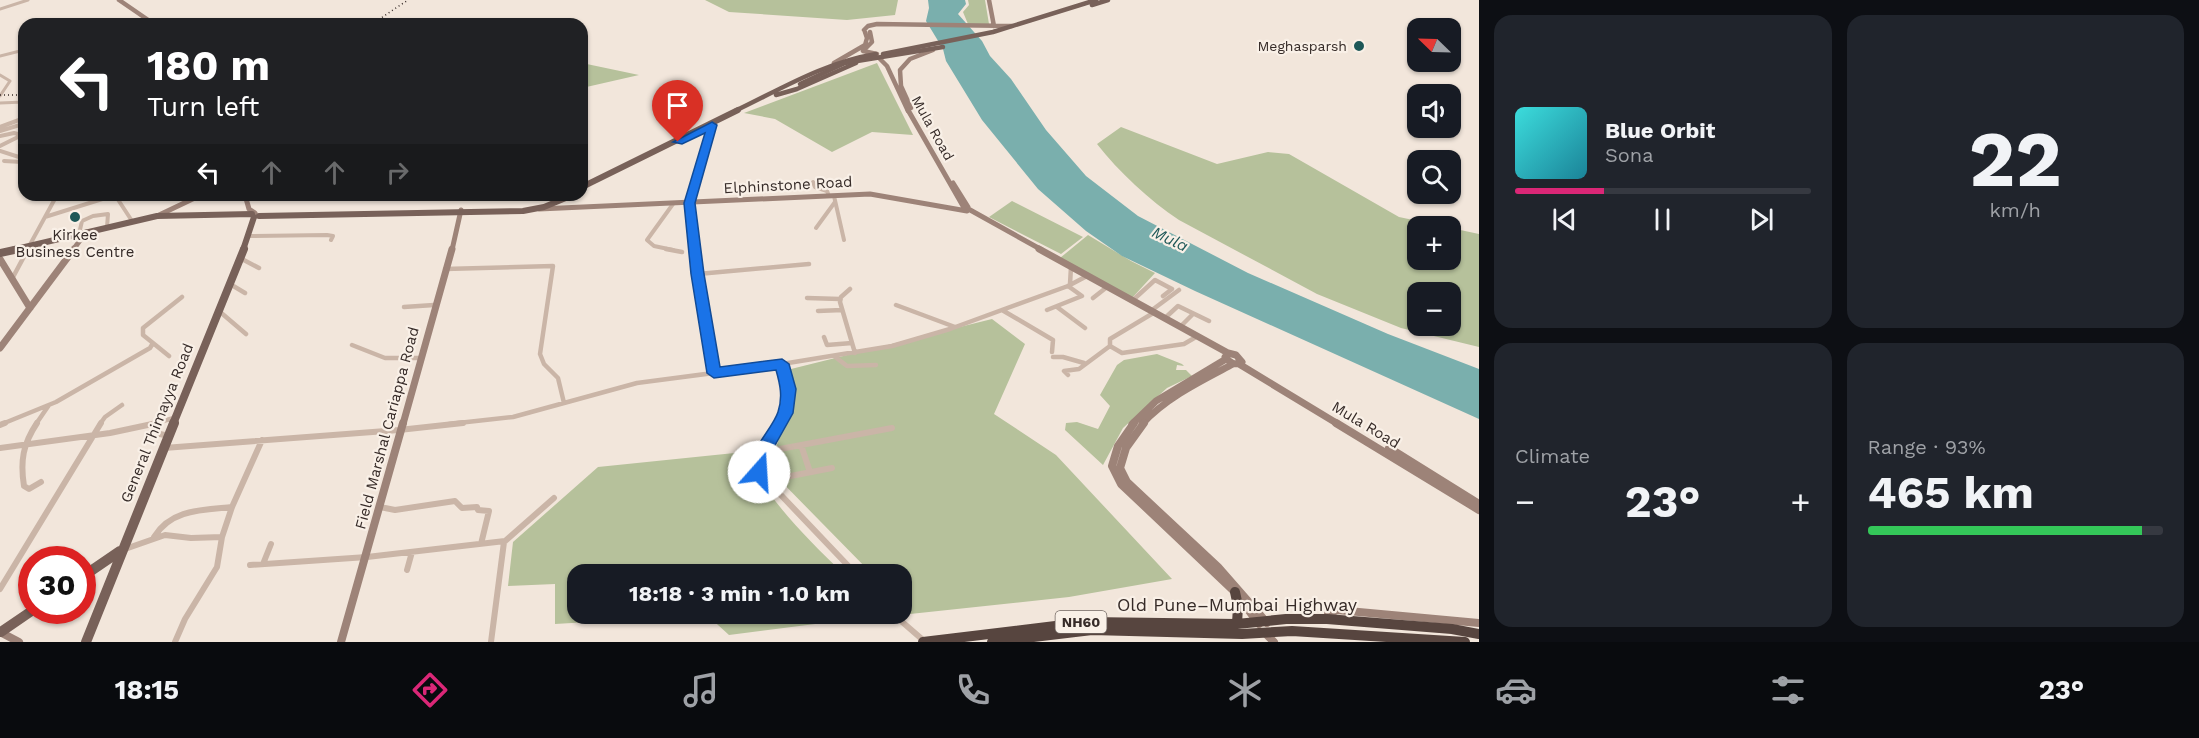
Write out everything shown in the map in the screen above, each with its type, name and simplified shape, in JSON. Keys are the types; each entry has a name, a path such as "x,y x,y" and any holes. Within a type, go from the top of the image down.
{"highway":[{"path":"1235,592 1239,606 1237,624"},
{"name":"Old Pune–Mumbai Highway","path":"924,642 1089,622 1237,624 1269,632 1328,619 1452,628 1479,634"},
{"name":"Old Pune–Mumbai Highway","path":"992,642 1092,630 1292,631 1465,642"}],"main road":[{"path":"588,186 834,63 880,56 993,32 1096,0"},
{"path":"711,124 845,63 943,47 1003,34 1108,0"},
{"path":"773,95 800,88 843,67 880,56"},
{"path":"535,208 552,201"},
{"path":"255,217 523,211 555,201"},
{"path":"0,253 157,216 255,217 464,211"},
{"path":"255,217 276,216"},
{"name":"General Thimayya Road","path":"86,642 170,436 255,217"},
{"path":"96,568 122,550"},
{"path":"1,632 18,620"}],"street":[{"path":"0,9 28,0"},
{"path":"119,0 145,18"},
{"path":"989,0 994,24"},
{"path":"834,63 865,45 867,31 885,24 1015,26"},
{"name":"Mula Road","path":"867,31 872,42 863,51 880,56 887,66 963,206 1199,338 1479,510"},
{"path":"909,106 898,77 902,63 915,55 943,47"},
{"path":"1,55 18,51"},
{"path":"0,75 10,81 0,96"},
{"path":"0,103 18,102"},
{"path":"711,124 690,203 698,274 714,373"},
{"path":"0,129 18,126"},
{"path":"14,133 18,130"},
{"path":"0,136 18,134"},
{"path":"0,148 18,137"},
{"path":"0,148 18,155"},
{"path":"4,161 18,162"},
{"path":"813,182 815,187 827,191 833,198 844,240"},
{"name":"Elphinstone Road","path":"535,208 833,198 870,194 970,211"},
{"path":"816,228 833,198"},
{"path":"12,279 54,201"},
{"path":"45,217 96,201"},
{"path":"119,201 132,221"},
{"path":"157,216 188,201"},
{"path":"247,201 255,217"},
{"path":"673,204 646,240 654,246 682,252"},
{"name":"Field Marshal Cariappa Road","path":"341,642 367,557 434,305 464,211"},
{"path":"0,348 82,233 82,221 93,216 108,214 106,227"},
{"path":"249,236 330,235 333,236 331,240"},
{"path":"240,258 259,268"},
{"path":"0,259 30,308"},
{"path":"698,274 809,264"},
{"path":"445,269 553,266 540,354 544,364 558,378 564,403"},
{"path":"1069,285 1071,267"},
{"path":"164,448 399,430 513,417 619,386 782,364 892,346 955,327 1069,285 1087,276"},
{"path":"1132,300 1155,280 1172,289 1163,296"},
{"path":"230,284 245,293"},
{"path":"1047,310 1083,296 1069,285"},
{"path":"1093,298 1107,287"},
{"path":"807,298 840,299 850,289"},
{"path":"1110,346 1110,339 1153,311 1179,290"},
{"path":"169,356 143,335 143,328 182,297"},
{"path":"840,299 855,353"},
{"path":"404,307 434,305"},
{"path":"896,305 955,327"},
{"path":"1057,306 1085,328"},
{"path":"1165,318 1178,306 1209,321"},
{"path":"818,311 842,310"},
{"path":"1002,310 1053,340 1052,355 1084,363"},
{"path":"219,311 246,334"},
{"path":"1180,327 1194,314"},
{"path":"824,337 832,356 838,362 853,367 876,365"},
{"path":"1115,357 1122,353 1184,344 1199,338"},
{"path":"827,345 852,343"},
{"path":"0,425 27,411 49,405 150,348 153,344"},
{"path":"352,345 388,358 419,358"},
{"path":"1110,346 1122,353"},
{"path":"1068,375 1064,371 1077,370 1110,346"},
{"path":"1232,360 1479,504"},
{"path":"1232,360 1153,403 1130,426 1112,466 1117,479 1125,488 1235,592 1269,632"},
{"path":"1232,360 1158,407 1137,429 1120,468 1127,482 1247,596 1269,632"},
{"path":"782,364 789,389 788,400 785,413 758,465 759,472 765,481 846,564"},
{"path":"41,482 29,489 24,486 21,464 22,445 49,405"},
{"path":"0,589 105,417 122,405"},
{"path":"0,448 93,436 176,417"},
{"path":"153,424 160,434 170,436"},
{"path":"764,452 891,429"},
{"path":"176,642 185,619 217,567 222,537 232,507 262,440"},
{"path":"801,445 810,472"},
{"path":"765,481 832,468"},
{"path":"250,565 367,557 505,541 554,498"},
{"path":"380,507 395,510 455,501 462,508 477,507 478,510 489,511 481,544"},
{"path":"154,537 163,524 178,515 232,507"},
{"path":"122,550 154,537 173,535 191,538 222,537"},
{"path":"491,642 497,585 505,541"},
{"path":"262,564 271,544"},
{"path":"407,570 412,552"},
{"path":"1328,619 1328,614 1337,610 1479,623"},
{"path":"904,624 924,642"},
{"path":"1,632 19,642"},
{"path":"1402,639 1420,642"}],"green space":[{"path":"705,0 898,0 895,15 847,20 729,12"},
{"path":"968,0 985,0 989,24 968,24 963,12 969,5"},
{"path":"877,63 913,135 872,132 832,152 775,119 744,113"},
{"path":"588,64 639,75 588,87"},
{"path":"1121,127 1217,164 1268,152 1289,154 1399,217 1407,219 1407,270 1461,270 1461,230 1479,234 1479,347 1434,336 1461,336 1461,282 1407,282 1407,329 1401,328 1317,294 1179,220 1157,204 1115,165 1097,144"},
{"path":"1012,201 1083,237 1061,254 989,217"},
{"path":"1088,235 1155,273 1132,298 1060,258"},
{"path":"992,319 1025,344 994,414 1056,455 1172,579 1069,597 912,614 912,564 862,564 767,467 778,442 791,369"},
{"path":"1157,354 1182,364 1184,366 1177,365 1176,370 1186,370 1192,376 1167,388 1123,428 1103,465 1065,430 1066,423 1077,422 1098,429 1110,406 1100,395 1117,365 1124,360"},
{"path":"754,451 751,467 761,482 794,523 834,564 567,564 567,623 555,624 555,584 508,586 513,542 598,467"},
{"path":"717,624 815,624 729,635"}],"water":[{"name":"Mula","path":"928,0 965,0 966,4 958,14 1011,79 1046,130 1086,176 1138,216 1248,273 1388,334 1479,369 1479,419 1195,291 1122,256 1086,231 1038,189 982,120 946,61 943,49 926,21"}],"railway":[{"path":"381,18 408,0"},
{"path":"0,95 18,95"}],"place":[{"name":"Meghasparsh","path":"1359,46"},
{"name":"Kirkee Business Centre","path":"75,217"}],"route":[{"path":"678,142 712,125 690,203 698,274 714,373 782,364 789,389 785,413 761,456 758,465 759,472"}]}
